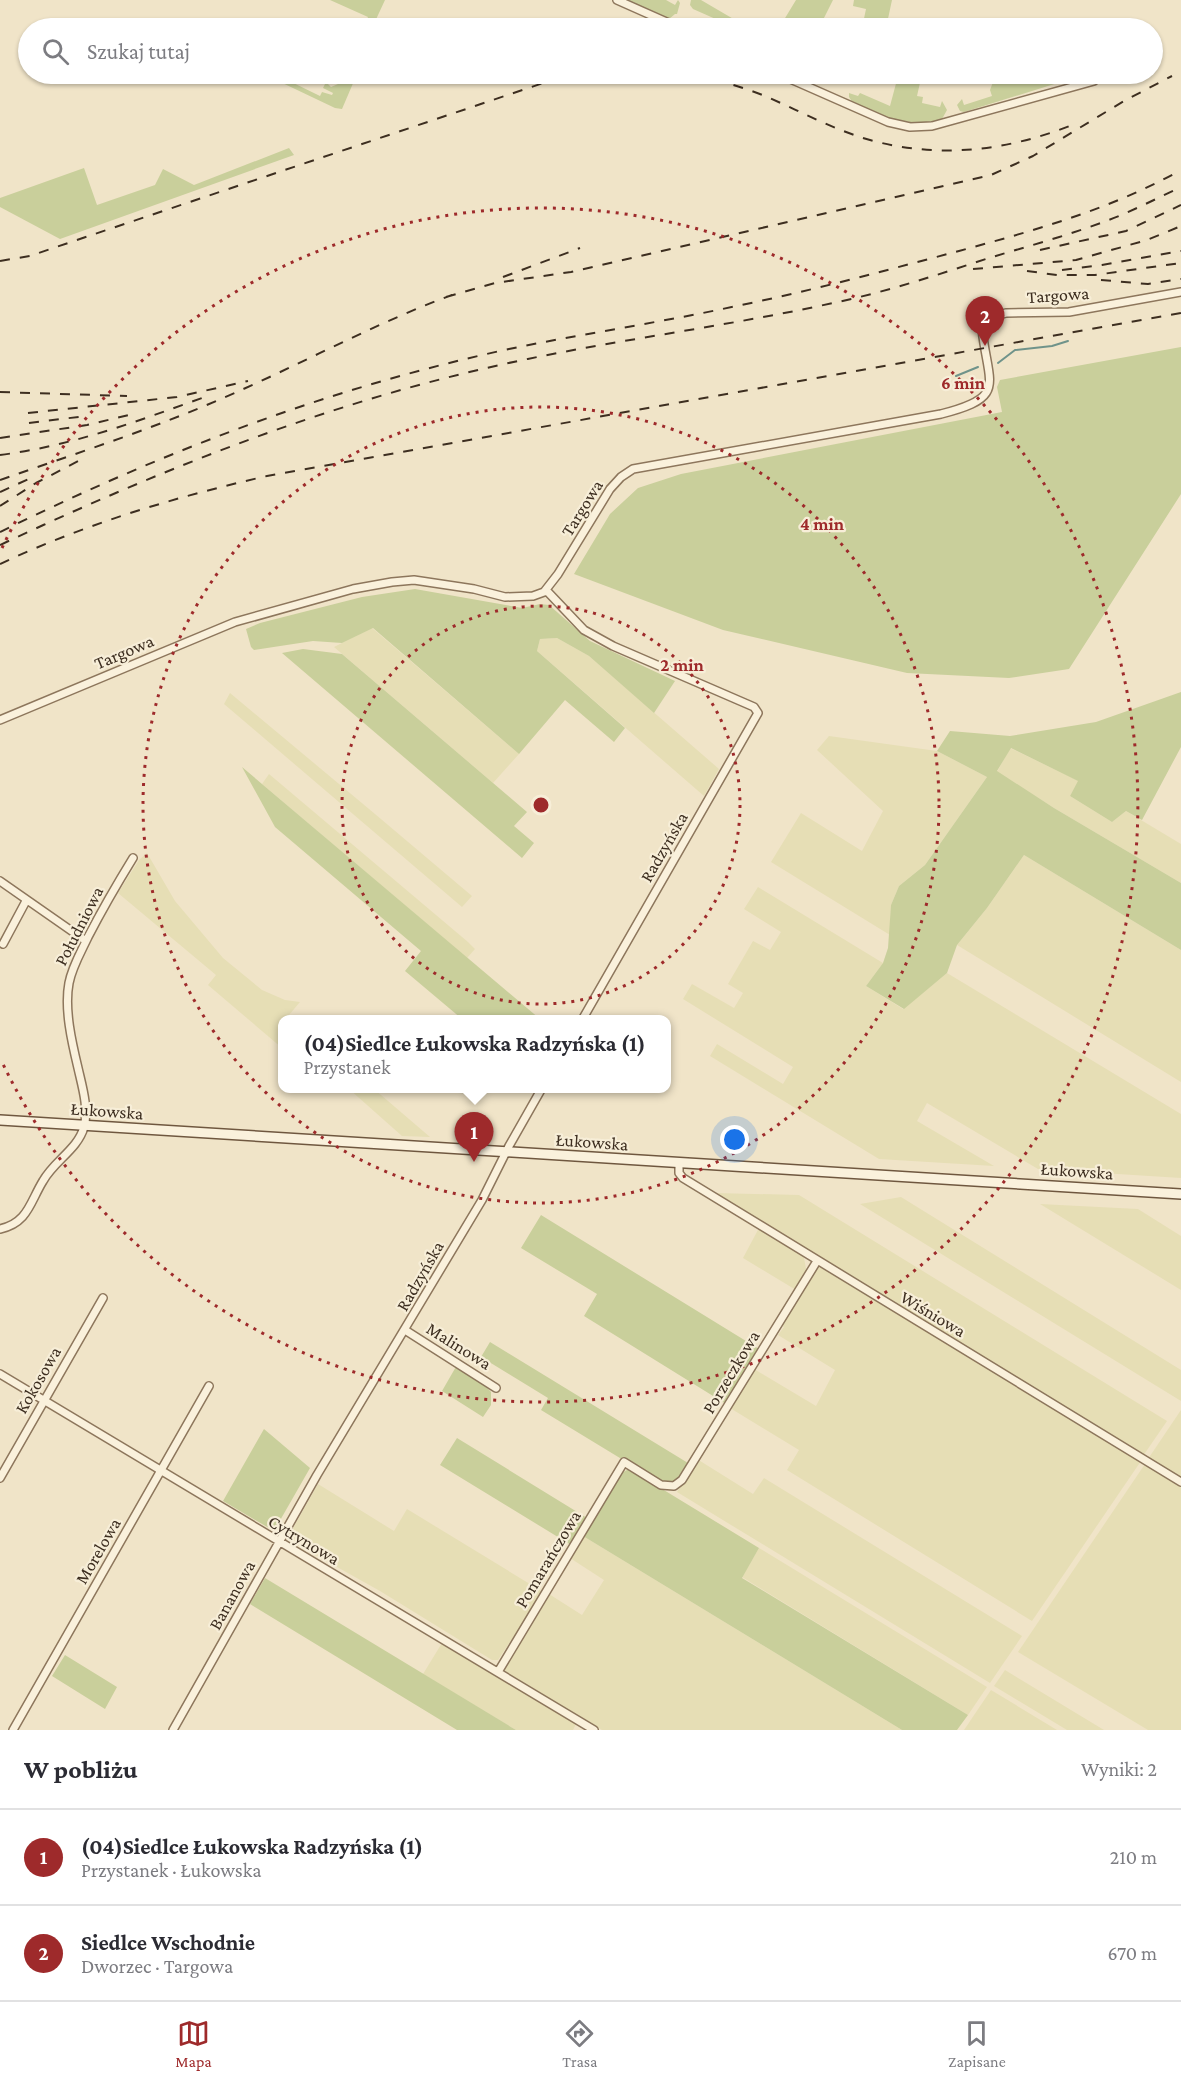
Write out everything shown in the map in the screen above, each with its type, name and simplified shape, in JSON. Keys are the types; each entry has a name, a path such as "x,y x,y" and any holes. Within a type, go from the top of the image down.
{"main road":[{"name":"Łukowska","path":"0,1120 1181,1194"}],"street":[{"path":"617,0 658,18"},
{"path":"802,84 888,122 910,127 932,126 1083,84"},
{"name":"Targowa","path":"0,720 236,621 353,589 414,580 463,587 506,597 533,596 546,590 610,489 621,477 633,469 962,409 982,399 988,388 990,376 982,329 991,317 1006,313 1069,312 1181,292"},
{"name":"Radzyńska","path":"546,590 584,630 612,646 754,707 758,713 585,1015"},
{"name":"Południowa","path":"84,1126 83,1089 71,1038 68,994 72,970 133,858"},
{"path":"0,881 86,941"},
{"path":"3,944 26,901"},
{"name":"Radzyńska","path":"317,1475 482,1200 540,1093"},
{"path":"0,1228 13,1226 20,1221 46,1175 75,1143 84,1126"},
{"name":"Wiśniowa","path":"679,1164 679,1173 683,1178 1181,1482"},
{"name":"Porzeczkowa","path":"624,1462 661,1485 674,1486 682,1480 817,1261"},
{"name":"Kokosowa","path":"0,1478 103,1298"},
{"name":"Malinowa","path":"405,1330 496,1388"},
{"name":"Cytrynowa","path":"0,1374 160,1472 594,1730"},
{"name":"Morelowa","path":"13,1730 209,1386"},
{"name":"Pomarańczowa","path":"498,1672 624,1462"},
{"name":"Bananowa","path":"173,1730 317,1475"}],"shaded area":[{"path":"372,628 519,754 493,783 334,647"},
{"path":"557,638 589,656 719,769 704,796 537,651 540,639"},
{"path":"230,693 472,896 462,907 224,704"},
{"path":"829,736 937,751 987,777 925,865 899,886 891,905 890,935 771,862 801,813 862,851 883,811 817,750"},
{"path":"1010,748 1079,781 1070,796 1112,822 1126,811 1181,844 1181,883 997,772"},
{"path":"269,774 475,949 467,958 262,784"},
{"path":"147,853 175,901 223,958 262,990 285,1000 300,1002 289,1015 278,1015 278,1045 208,985 216,975 118,893 139,860"},
{"path":"1024,855 1181,950 1181,1082 957,945 987,908"},
{"path":"758,887 883,963 866,986 903,1009 947,973 1181,1114 1181,1178 1038,1169 927,1103 917,1121 994,1166 879,1159 710,1056 717,1044 783,1084 793,1067 683,999 692,984 734,1008 743,993 728,984 753,941 770,950 781,932 744,909"},
{"path":"354,1093 379,1093 430,1137 402,1136"},
{"path":"715,1193 799,1195 1167,1421 1143,1456"},
{"path":"901,1197 1181,1370 1181,1401 860,1204"},
{"path":"1040,1204 1138,1209 1181,1236 1181,1290"},
{"path":"759,1228 800,1252 804,1258 807,1274 796,1290 743,1258"},
{"path":"818,1264 1141,1461 1032,1621 787,1470 799,1450 730,1408 754,1369 816,1406 835,1370 778,1335 784,1327 781,1325"},
{"path":"1181,1410 1181,1479 1148,1459"},
{"path":"697,1459 753,1494 764,1478 1022,1636 990,1683 677,1492"},
{"path":"1145,1464 1181,1486 1181,1730 1148,1730 1018,1652"},
{"path":"318,1484 394,1531 407,1509 543,1592 498,1660 492,1660 380,1591 287,1539"},
{"path":"583,1536 902,1730 602,1730 504,1671 549,1594 582,1615 604,1580 570,1558"},
{"path":"759,1548 987,1687 968,1715 742,1577"},
{"path":"442,1643 576,1724 573,1730 516,1730 423,1674"},
{"path":"1005,1670 1104,1730 1067,1730 994,1686"},
{"path":"991,1690 1057,1730 964,1730"}],"green space":[{"path":"330,0 385,0 377,18 368,17"},
{"path":"630,0 666,0 675,5 678,0 680,3 677,14 667,18 629,2"},
{"path":"691,0 701,0 732,18 713,18 693,9 690,5"},
{"path":"796,0 833,0 824,18 785,18"},
{"path":"854,0 892,0 888,18 864,18 866,9 853,6"},
{"path":"285,84 295,84 320,96 322,92 332,95 333,93 323,88 325,84 331,87 338,84 353,84 342,109 335,108"},
{"path":"896,84 920,84 917,96 923,97 922,103 940,107 942,101 947,110 942,119 918,123 907,122 853,103 849,93 858,96 860,93 890,106"},
{"path":"992,84 1054,84 964,112 960,111 957,105 962,99 964,105 992,96 990,90"},
{"path":"289,148 294,155 60,239 0,207 0,198 84,168 97,205 155,185 163,169 194,185"},
{"path":"1181,347 1181,494 1069,669 1009,678 907,673 723,630 574,574 610,514 638,488 681,474 1002,412 997,387 1000,380"},
{"path":"415,589 522,608 540,604 549,605 590,641 675,681 654,713 589,656 557,638 540,639 537,651 625,728 614,742 565,700 519,754 373,628 342,643 313,641 254,650 251,647 246,629 260,623 362,597"},
{"path":"303,649 342,654 527,812 514,826 534,843 522,858 282,653"},
{"path":"1181,692 1181,747 1142,820 1126,811 1112,822 1070,796 1078,781 1011,748 997,771 1054,808 1181,883 1181,950 1024,855 987,908 957,945 947,973 904,1009 866,986 883,963 888,948 891,905 899,886 925,865 987,777 937,751 950,731 1010,736 1096,722"},
{"path":"242,767 535,1015 457,1015 405,971 421,951 275,827"},
{"path":"541,1215 759,1349 726,1404 584,1316 597,1294 521,1248"},
{"path":"490,1342 688,1463 678,1480 673,1483 661,1483 541,1410 548,1398 481,1357"},
{"path":"457,1365 480,1380 491,1392 491,1405 483,1417 442,1391"},
{"path":"264,1429 310,1468 274,1531 223,1501"},
{"path":"457,1438 587,1518 571,1545 440,1465"},
{"path":"631,1470 759,1548 742,1578 968,1715 957,1730 902,1730 583,1536 620,1474"},
{"path":"265,1578 516,1730 457,1730 250,1604"},
{"path":"65,1655 117,1687 105,1709 52,1676"}],"waterway":[{"path":"998,363 1015,350 1052,346 1068,341"},
{"path":"956,376 978,367"}],"railway":[{"path":"1163,81 1172,76"},
{"path":"0,261 30,256 540,84"},
{"path":"730,84 765,96 830,126 896,146 947,150 998,146 1023,141 1072,125"},
{"path":"446,297 495,283 571,272 991,175 1033,156 1157,84"},
{"path":"0,532 62,502 186,449 312,403 377,383 509,349 712,311 796,293 905,265 1073,217 1128,196 1181,170"},
{"path":"0,545 175,468 234,445 355,404 416,386 522,360 789,312 872,294 1087,228 1181,187"},
{"path":"1040,250 1126,231 1181,205"},
{"path":"973,269 1076,260 1147,240 1181,226"},
{"path":"503,277 580,248"},
{"path":"1062,270 1181,251"},
{"path":"1027,271 1057,275 1095,275 1181,263"},
{"path":"1101,280 1148,284 1181,279"},
{"path":"0,480 195,410 423,306 452,295"},
{"path":"0,564 65,536 131,513 267,476 1181,313"},
{"path":"28,413 177,397 248,381"},
{"path":"0,392 127,396"},
{"path":"0,455 77,439 202,398"},
{"path":"0,438 87,425 137,413"},
{"path":"29,423 86,416"},
{"path":"0,506 36,483 86,457"},
{"path":"0,492 33,477"}],"place":[{"name":"Siedlce Wschodnie","path":"985,346"},
{"name":"(04)Siedlce Łukowska Radzyńska (1)","path":"474,1162"}]}
